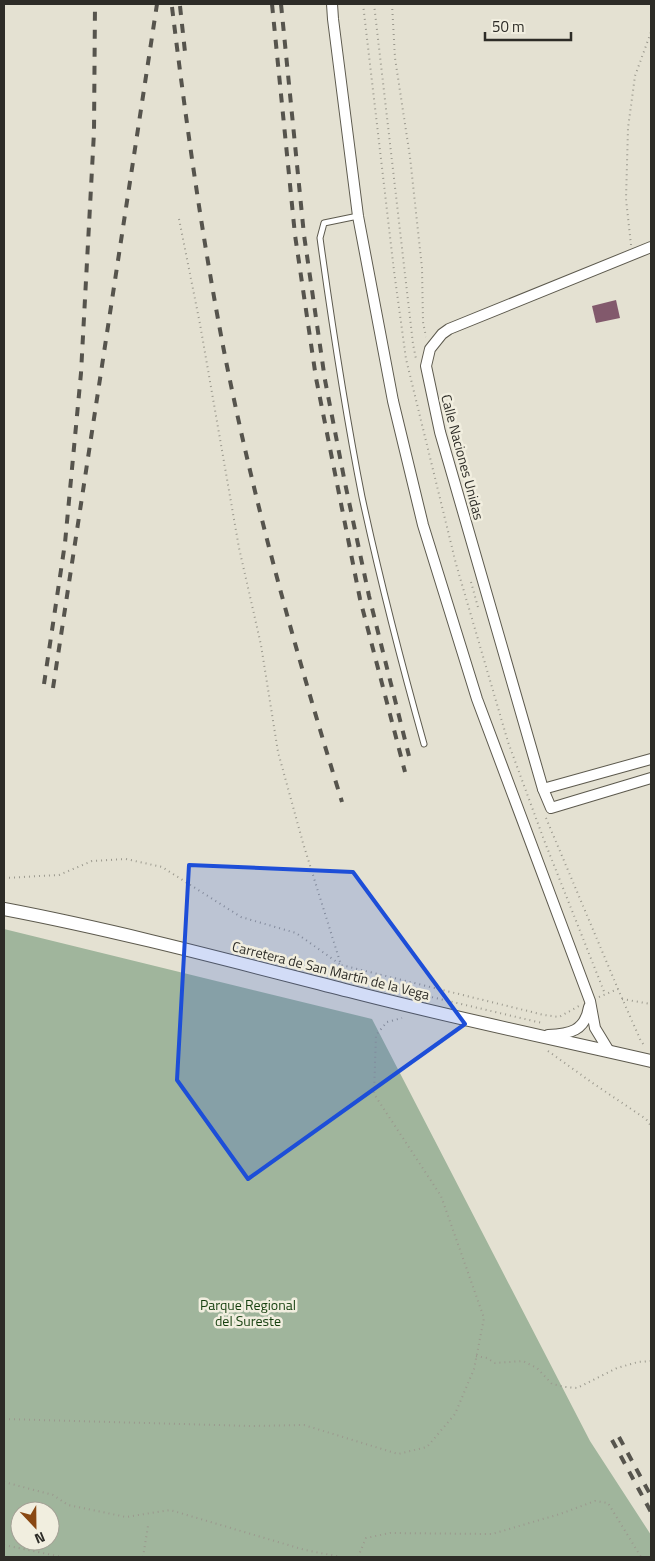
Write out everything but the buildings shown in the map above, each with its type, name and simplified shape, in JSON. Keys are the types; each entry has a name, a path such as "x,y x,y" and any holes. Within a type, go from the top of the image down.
{"street":[{"path":"332,4 358,216 393,401 423,524 477,699 585,1003 595,1028 609,1052"},
{"path":"430,349 448,329 651,247"},
{"name":"Calle Naciones Unidas","path":"430,349 426,366 440,432 551,808 651,778"},
{"path":"544,789 651,759"},
{"name":"Carretera de San Martín de la Vega","path":"4,909 245,964 352,992 651,1062"},
{"path":"542,1036 563,1034 578,1028 586,1019 585,1003"}],"lane":[{"path":"358,216 324,223 320,238 338,366 362,496 394,636 424,744"}],"path":[{"path":"392,4 396,58 410,156 422,268 423,322 430,349"},
{"path":"632,254 626,199 628,128 635,76 651,32"},
{"path":"179,219 200,324 239,548 261,645 278,752 303,843 341,965"},
{"path":"4,878 58,875 92,861 126,859 162,867 241,917 296,933 341,965 544,1015 559,1017 585,1003"},
{"path":"618,989 643,1046 648,1049"},
{"path":"622,998 651,1004"},
{"path":"4,1419 252,1426 304,1425 398,1454 426,1446 455,1414 474,1369 484,1318 441,1196 374,1094 376,1035 387,1022 401,1018 410,1020"},
{"path":"540,1049 549,1051 646,1119 651,1126"},
{"path":"476,1356 487,1358 495,1364 523,1361 537,1368 552,1384 565,1388 576,1388 617,1368 638,1362 651,1361"},
{"path":"4,1482 53,1495 68,1505 126,1517 170,1510 305,1550 340,1557"},
{"path":"358,1557 366,1538 390,1532 492,1534 560,1514 595,1501 608,1503 641,1557"},
{"path":"143,1557 148,1526"},
{"path":"4,1546 62,1557"}],"highlighted area":[{"path":"189,865 353,872 465,1024 248,1179 177,1080"}],"green space":[{"name":"Parque Regional del Sureste","path":"4,929 372,1019 590,1441 651,1535 651,1557 4,1557"}],"railway":[{"path":"44,684 65,543 81,373 94,132 95,4"},
{"path":"53,688 157,4"},
{"path":"272,4 295,235 316,378 360,599 405,772"},
{"path":"281,4 304,235 325,380 369,596 409,756"},
{"path":"180,6 185,52"},
{"path":"172,7 202,222 216,308 236,408 277,578 342,802"},
{"path":"619,1437 651,1496"},
{"path":"612,1440 651,1512"}]}
